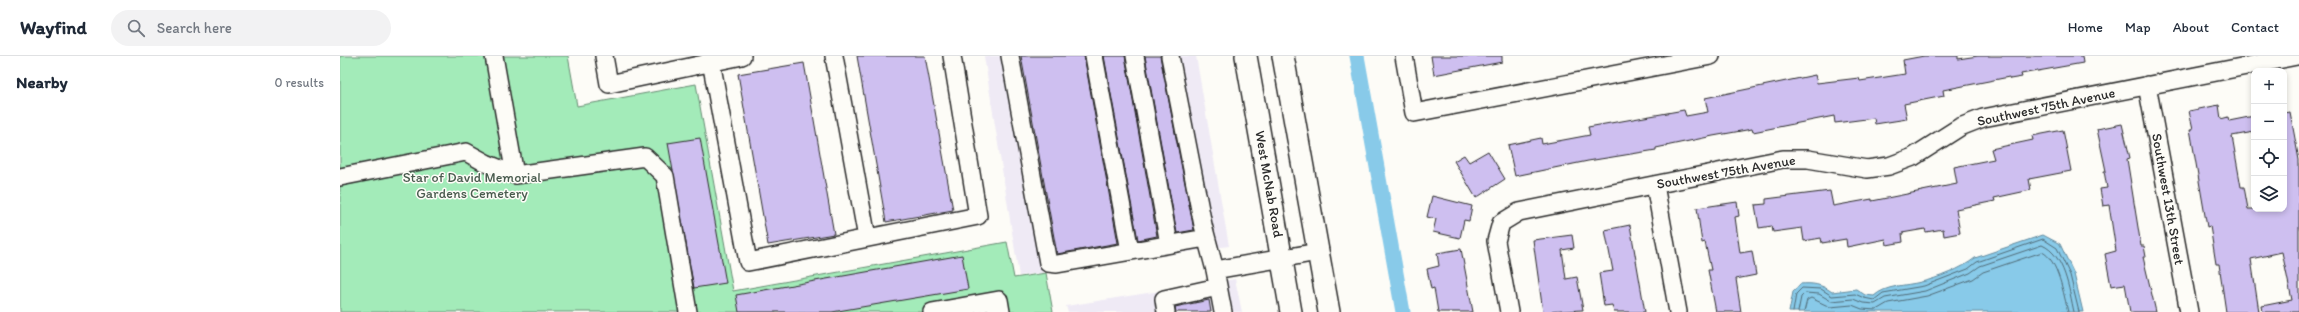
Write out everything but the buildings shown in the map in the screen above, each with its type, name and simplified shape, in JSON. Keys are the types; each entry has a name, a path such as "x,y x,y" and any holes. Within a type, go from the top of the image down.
{"main road":[{"name":"West McNab Road","path":"1246,56 1292,312"},
{"path":"1283,56 1329,312"}],"street":[{"path":"494,56 515,175"},
{"path":"604,56 609,84 710,59 742,56"},
{"path":"834,56 867,238"},
{"path":"710,59 748,262 978,216 952,56"},
{"path":"1010,56 1048,263 1057,264 1206,238"},
{"path":"1094,56 1130,251"},
{"path":"1135,56 1169,244"},
{"path":"1170,56 1206,238 1215,270 1223,312"},
{"path":"1404,56 1414,113 1711,56"},
{"name":"Southwest 75th Avenue","path":"1509,312 1496,241 1501,223 1519,212 1783,159 1808,159 1867,169 1889,166 1913,158 1960,127 1983,118 2297,56"},
{"name":"Southwest 13th Street","path":"2147,86 2189,312"},
{"path":"340,176 466,152 515,175 645,157 665,176 688,312"},
{"path":"1655,185 1678,312"},
{"path":"1215,270 1282,257 1318,252"},
{"path":"1166,312 1164,299 1218,287"},
{"path":"932,312 999,300 1001,312"}],"shaded area":[{"path":"984,56 1196,56 1229,246 1019,276"},
{"path":"1235,279 1242,312 1068,312 1066,306"}],"green space":[{"name":"Star of David Memorial Gardens Cemetery","path":"340,56 568,56 577,106 696,84 733,291 1007,242 1014,278 1046,273 1053,312 340,312"}],"water":[{"path":"2043,235 2060,244 2074,274 2083,312 1789,312 1793,292 1800,284 1817,285 1832,292 1856,289 1865,295 1874,296 1879,292 1890,288 1927,281 1942,276 1964,266 1975,258"}],"waterway":[{"path":"1357,56 1403,312"}]}
